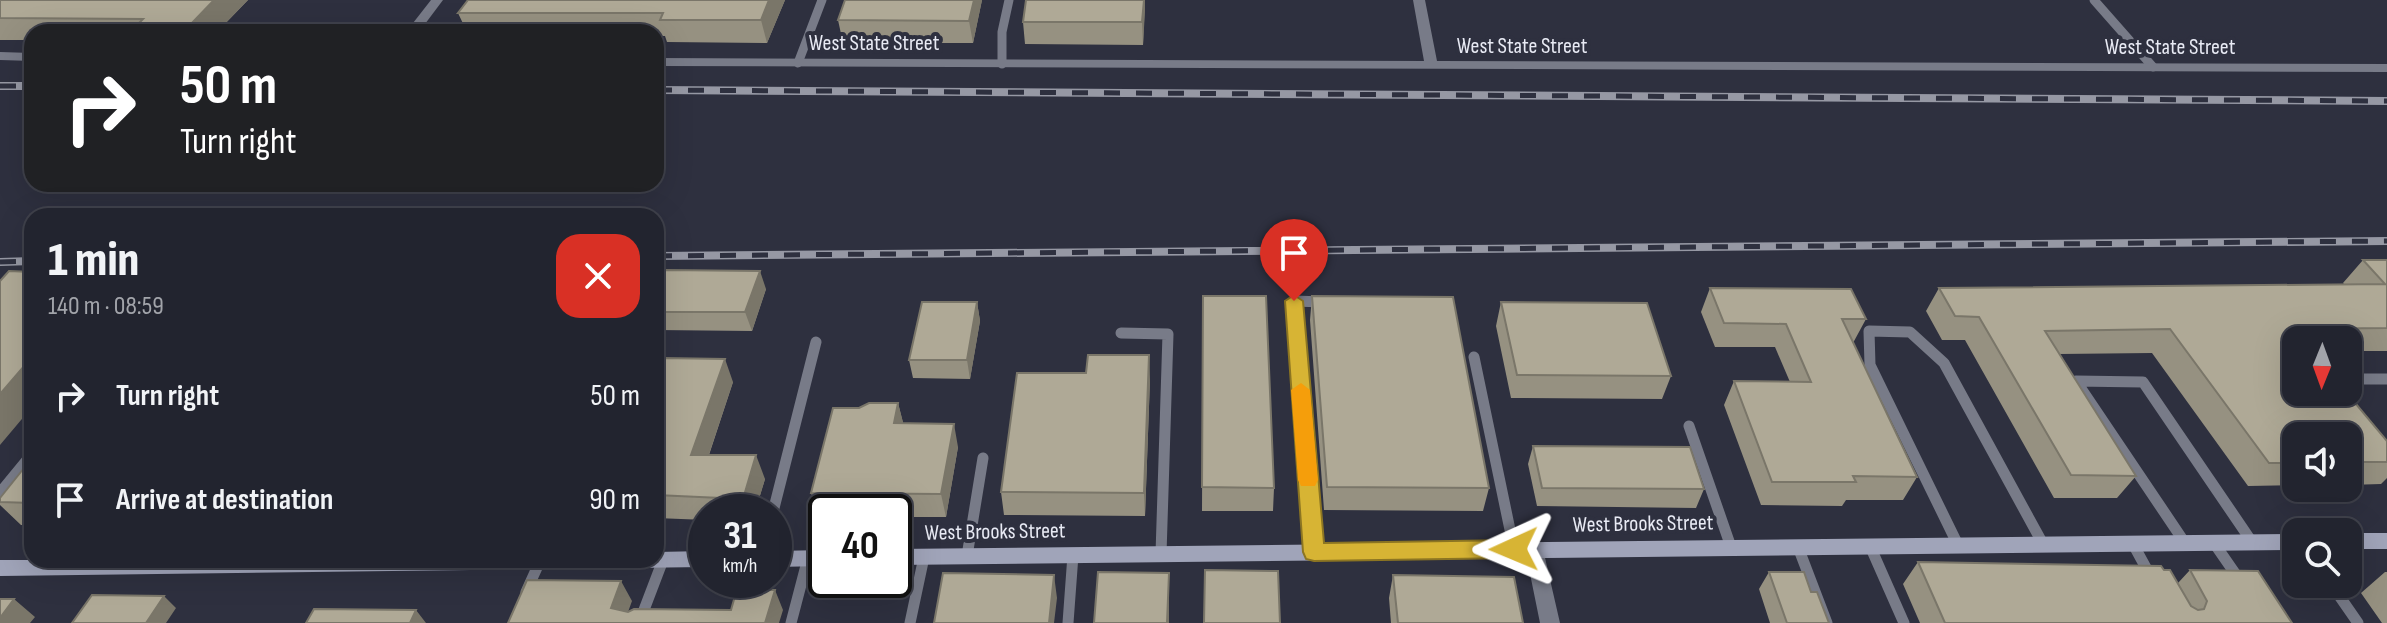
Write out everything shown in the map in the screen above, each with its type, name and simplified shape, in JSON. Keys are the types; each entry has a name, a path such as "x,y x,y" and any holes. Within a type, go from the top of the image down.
{"street":[{"path":"418,24 437,0"},
{"path":"1419,0 1432,66"},
{"path":"0,56 24,57"},
{"name":"West State Street","path":"664,62 2387,68"},
{"path":"2362,541 2387,541"},
{"name":"West Brooks Street","path":"912,557 2282,542"},
{"path":"1524,549 1550,623"},
{"path":"664,560 688,559"},
{"path":"0,568 24,567"}],"lane":[{"path":"798,63 822,0"},
{"path":"1002,64 1002,32 1009,0"},
{"path":"2094,0 2153,67"},
{"path":"1314,552 1294,301 1332,302"},
{"path":"1958,545 1870,365 1869,331 1910,332 1944,363 2043,544"},
{"path":"1121,333 1168,334 1161,554"},
{"path":"778,494 816,342"},
{"path":"1474,357 1524,549"},
{"path":"2362,379 2387,379"},
{"path":"2185,543 2076,381 2143,382 2252,542"},
{"path":"1689,426 1731,547"},
{"path":"967,556 983,458"},
{"path":"0,493 24,464"},
{"path":"2214,543 2245,589"},
{"path":"2133,544 2159,590"},
{"path":"1870,546 1904,623"},
{"path":"1798,547 1827,623"},
{"path":"1068,623 1073,555"},
{"path":"910,623 924,557"},
{"path":"517,611 537,568"},
{"path":"639,623 654,568"},
{"path":"791,623 808,580"},
{"path":"2341,598 2358,623"}],"building":[{"path":"0,0 214,0 191,24 139,23 143,19 0,18"},
{"path":"468,0 769,0 761,20 660,20 663,13 458,13"},
{"path":"845,0 974,0 969,21 838,20"},
{"path":"1026,0 1144,0 1142,22 1023,22"},
{"path":"2363,260 2387,260 2387,328 2282,326 2282,406 2358,406 2387,441 2387,462 2362,462 2362,422 2282,422 2282,463 2269,463 2170,329 2045,331 2136,476 2071,475 1979,317 1955,316 1939,288 2385,284"},
{"path":"664,270 760,271 745,312 664,312"},
{"path":"9,271 24,272 24,366 0,394 0,281"},
{"path":"1710,288 1851,289 1866,319 1842,319 1917,477 1853,476 1856,482 1772,482 1734,381 1811,382 1786,324 1724,323"},
{"path":"1203,296 1266,296 1274,488 1202,487"},
{"path":"1312,296 1453,297 1489,488 1327,487"},
{"path":"922,302 977,302 967,360 909,360"},
{"path":"1501,302 1647,303 1671,376 1517,375"},
{"path":"1088,355 1149,355 1144,493 1001,492 1017,373 1086,373"},
{"path":"664,358 725,359 691,455 756,455 744,494 664,495"},
{"path":"869,403 898,403 894,423 954,424 941,494 811,493 833,408 859,408"},
{"path":"1533,446 1690,447 1704,489 1542,488"},
{"path":"24,468 24,503 0,502"},
{"path":"1918,562 2161,566 2164,570 2170,570 2191,606 2198,610 2204,609 2207,601 2190,570 2258,571 2292,623 1945,623"},
{"path":"1205,570 1278,571 1280,623 1204,623"},
{"path":"1098,572 1169,573 1167,623 1094,623"},
{"path":"1769,572 1804,572 1811,592 1817,592 1829,623 1787,623"},
{"path":"943,573 1054,575 1049,623 934,623"},
{"path":"1393,575 1514,577 1523,623 1398,623"},
{"path":"527,580 621,581 611,608 628,612 634,609 731,610 734,598 773,598 765,623 508,623"},
{"path":"92,595 164,596 146,623 72,623"},
{"path":"0,599 14,599 0,618"},
{"path":"314,609 416,610 410,623 306,623"}],"railway":[{"path":"0,86 24,86"},
{"path":"664,90 2387,101"},
{"path":"664,256 2387,241"},
{"path":"0,262 24,261"}],"slow traffic":[{"path":"1301,390 1308,480"}],"route":[{"path":"1294,301 1314,552 1514,549"}]}
